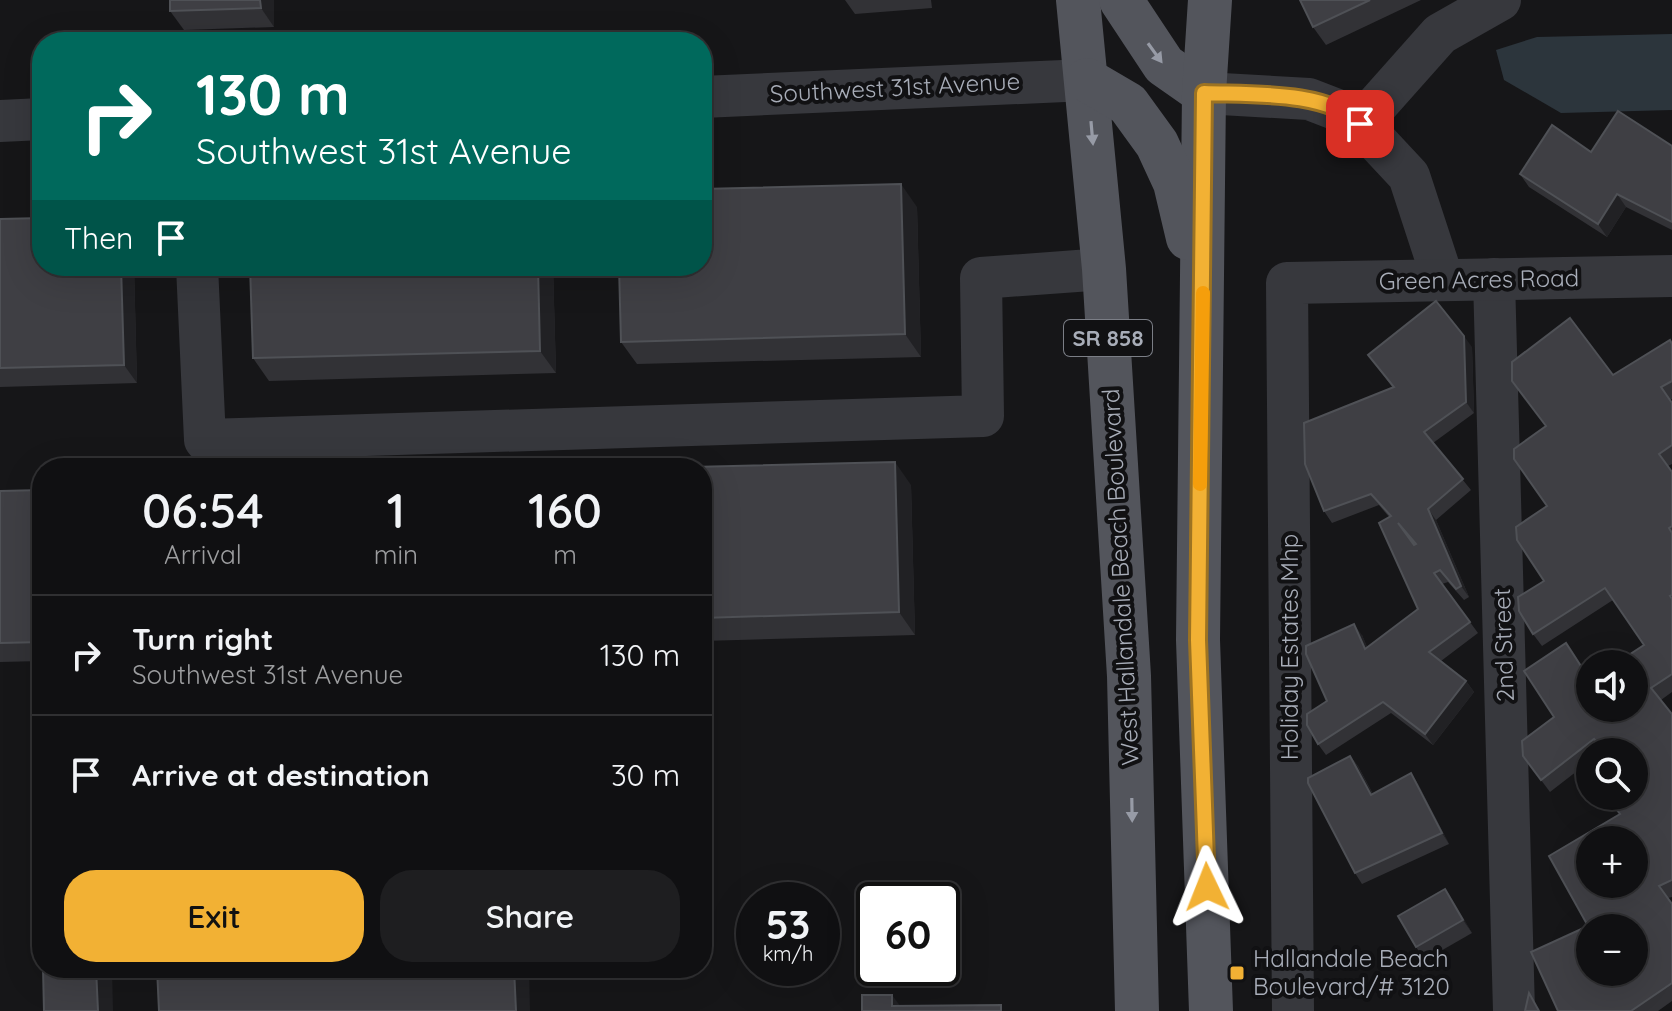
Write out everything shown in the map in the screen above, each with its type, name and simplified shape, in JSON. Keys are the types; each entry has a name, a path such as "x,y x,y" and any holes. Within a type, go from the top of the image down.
{"main road":[{"name":"West Hallandale Beach Boulevard","path":"1078,0 1104,269 1129,676 1137,1011"},
{"path":"1121,0 1164,65 1204,93"},
{"path":"1210,0 1204,93 1198,640 1211,1011"},
{"path":"1087,80 1128,104 1157,144 1175,183 1203,298"}],"street":[{"path":"1360,124 1440,34 1500,0"},
{"name":"Southwest 31st Avenue","path":"712,97 1087,80"},
{"path":"1204,93 1309,99 1353,116 1409,176 1443,280"},
{"path":"0,121 32,119"},
{"path":"197,276 205,440 983,416 981,278 1104,269"},
{"name":"Green Acres Road","path":"1287,283 1672,276"},
{"name":"2nd Street","path":"1494,279 1514,1011"},
{"name":"Holiday Estates Mhp","path":"1287,283 1293,1011"}],"shaded area":[{"path":"1672,34 1672,110 1561,113 1504,80 1496,50 1537,37"}],"building":[{"path":"170,0 260,0 261,8 170,11"},
{"path":"1300,0 1370,0 1313,27"},
{"path":"1618,111 1672,146 1672,222 1617,194 1598,224 1520,174 1552,125 1591,152"},
{"path":"901,184 905,334 621,342 619,276 712,276 712,189"},
{"path":"32,218 32,276 121,276 124,365 0,368 0,219"},
{"path":"250,276 538,276 540,351 253,358"},
{"path":"1436,301 1464,336 1466,402 1424,432 1463,479 1428,509 1461,586 1456,589 1440,570 1434,573 1470,622 1429,652 1466,681 1425,734 1383,702 1318,744 1307,725 1307,714 1327,701 1306,654 1306,646 1354,624 1365,649 1418,609 1379,523 1391,516 1371,494 1324,511 1305,464 1304,423 1394,387 1368,355"},
{"path":"1570,318 1613,375 1670,340 1672,344 1672,381 1661,387 1672,403 1672,445 1659,454 1672,472 1672,526 1669,528 1672,533 1672,674 1651,688 1672,714 1672,880 1659,886 1672,904 1672,983 1631,1011 1558,1011 1531,952 1576,931 1576,986 1648,986 1648,914 1581,914 1549,856 1576,840 1576,898 1648,898 1648,826 1600,826 1620,814 1617,810 1648,810 1648,738 1576,738 1576,753 1541,780 1523,756 1522,741 1554,717 1524,671 1566,643 1576,658 1576,722 1648,722 1648,650 1636,650 1644,645 1605,588 1533,634 1519,611 1518,597 1544,581 1517,540 1516,527 1547,506 1514,459 1514,449 1546,426 1512,381 1512,362"},
{"path":"895,462 899,612 712,618 712,466"},
{"path":"32,490 32,642 0,643 0,491"},
{"path":"1350,756 1371,795 1411,773 1442,833 1355,873 1308,783 1308,778"},
{"path":"1445,889 1463,920 1416,947 1398,916"},
{"path":"43,978 96,978 98,1011 44,1011"},
{"path":"157,978 514,978 516,1011 159,1011"},
{"path":"1529,993 1539,1011 1525,1011"},
{"path":"862,995 892,995 892,1006 1001,1005 1001,1011 862,1011"}],"slow traffic":[{"path":"1200,484 1203,293"}],"place":[{"name":"Hallandale Beach Boulevard/# 3120","path":"1237,973"}],"route":[{"path":"1207,887 1198,640 1204,93 1309,99 1353,116 1360,124"}]}
